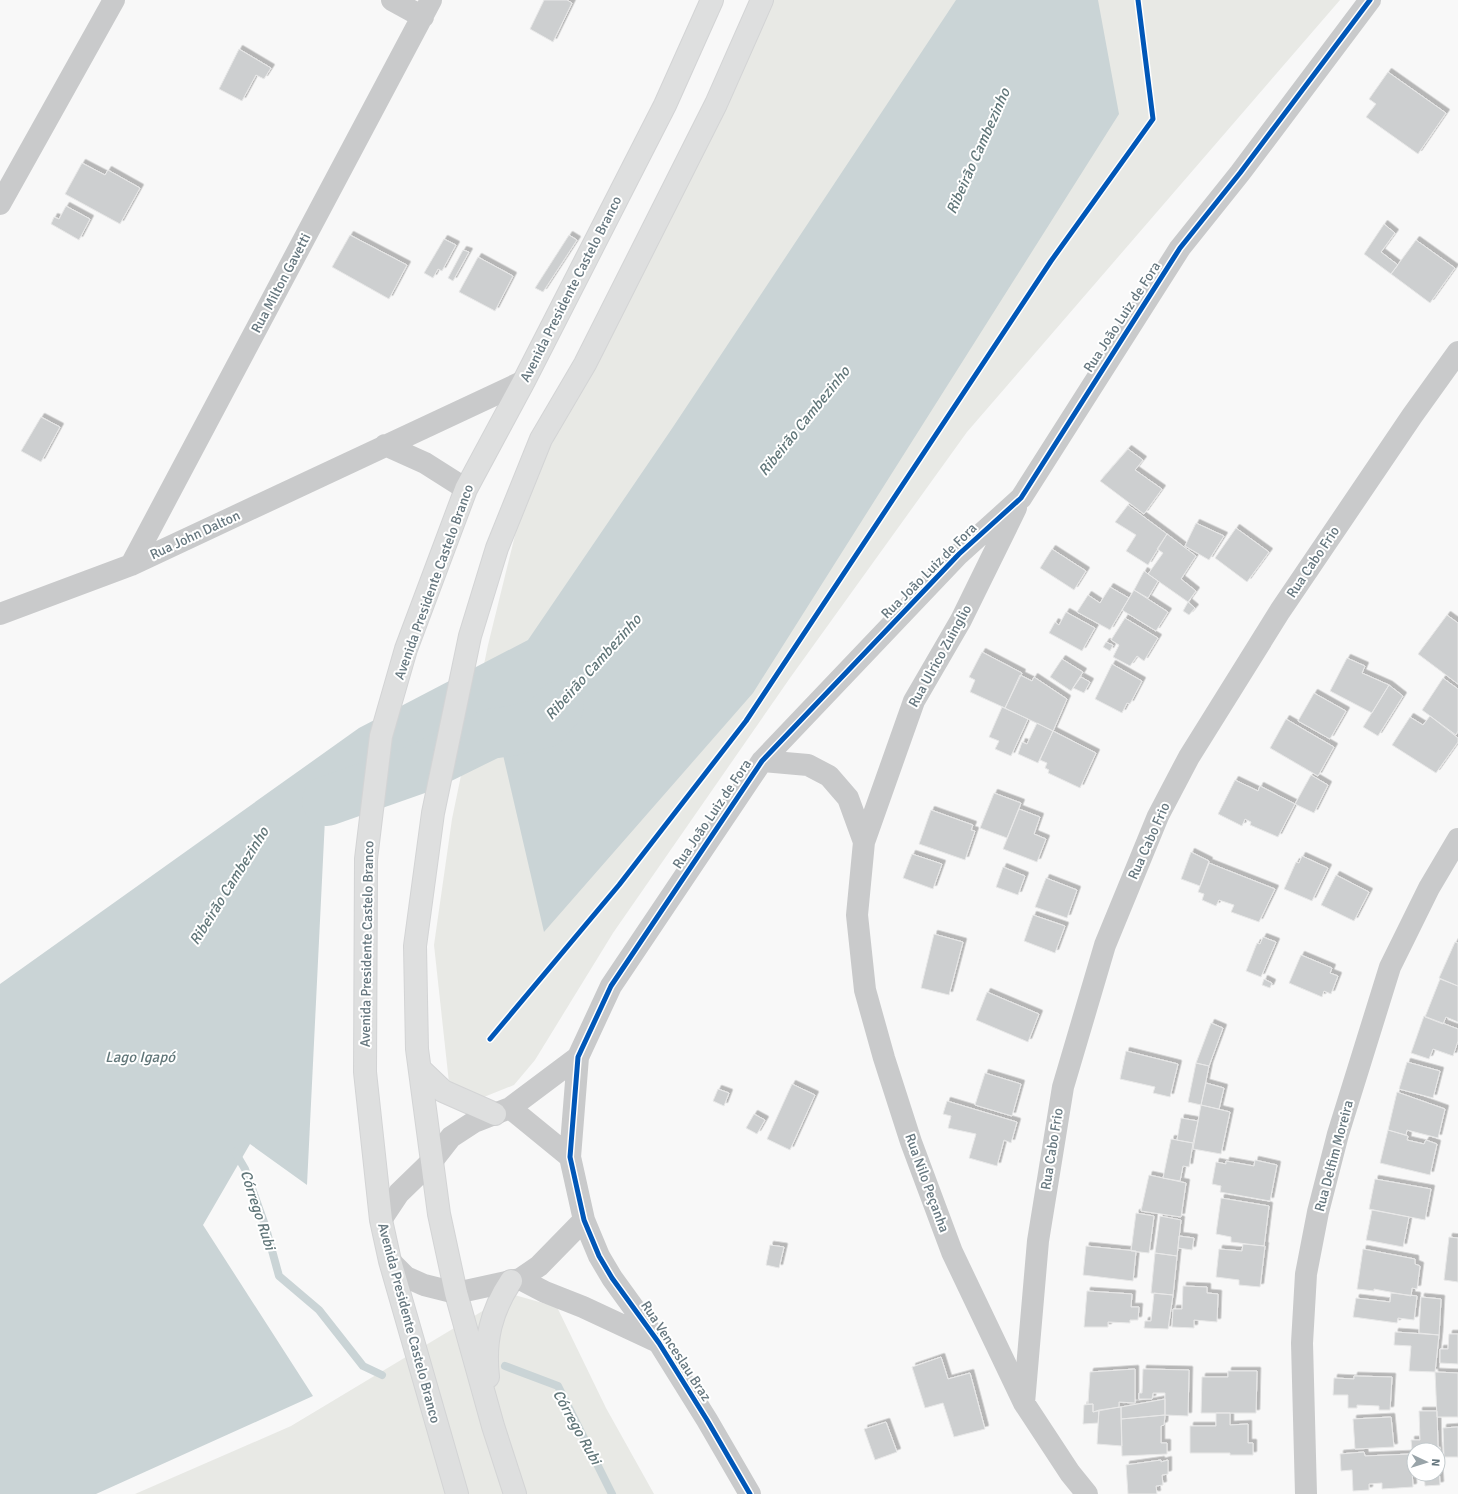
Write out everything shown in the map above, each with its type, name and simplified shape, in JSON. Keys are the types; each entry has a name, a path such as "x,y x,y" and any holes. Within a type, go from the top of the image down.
{"main road":[{"name":"Avenida Presidente Castelo Branco","path":"457,1494 390,1261 381,1220 366,1072 366,859 381,736 406,649 466,489 524,381 665,105 712,0"},
{"path":"515,1494 493,1426 456,1293 439,1214 417,1049 415,946 433,813 470,636 497,548 541,439 585,364 709,118 762,0"},
{"path":"421,1070 443,1091 456,1098 502,1111"},
{"path":"493,1426 487,1348 494,1311 515,1280"}],"street":[{"path":"0,204 114,0"},
{"path":"392,0 427,9"},
{"name":"Rua João Luiz de Fora","path":"570,1156 578,1057 611,986 762,762 959,554 1021,498 1180,248 1240,173 1370,0"},
{"name":"Rua Milton Gavetti","path":"130,565 427,9"},
{"name":"Rua Cabo Frio","path":"1024,1402 1038,1241 1063,1087 1110,930 1158,816 1189,758 1280,611 1412,416 1458,352"},
{"name":"Rua John Dalton","path":"0,614 130,565 524,381"},
{"path":"385,445 425,463 466,489"},
{"name":"Rua Ulrico Zuinglio","path":"864,842 914,701 961,620 1021,498"},
{"path":"762,762 808,765 829,776 848,798 864,842"},
{"name":"Rua Delfim Moreira","path":"1306,1494 1302,1343 1306,1274 1318,1212 1340,1126 1390,967 1429,888 1458,839"},
{"name":"Rua Nilo Peçanha","path":"864,842 857,915 865,990 884,1058 911,1142 952,1252 1024,1402 1070,1473 1087,1494"},
{"name":"Rua João Luiz de Fora","path":"381,1220 399,1193 433,1160 451,1137 474,1122 502,1111 578,1057"},
{"path":"502,1111 570,1156"},
{"name":"Rua Venceslau Braz","path":"570,1156 584,1220 599,1256 612,1278 659,1343 707,1420 750,1494"},
{"path":"390,1261 406,1277 424,1285 456,1293 515,1280 544,1260 584,1220"},
{"name":"Rua Venceslau Braz","path":"515,1280 583,1307 659,1343"}],"shaded area":[{"path":"769,0 1340,0 967,432 790,678 613,933 535,1060 514,1085 479,1099 450,1092 434,945 452,819 488,645 518,523 549,449 723,107"},
{"path":"511,1294 557,1307 606,1408 654,1494 135,1494 291,1426"}],"water":[{"name":"Lago Igapó","path":"956,0 1098,0 1119,114 753,693 544,932 494,716 325,819 307,1185 250,1144 203,1225 313,1396 96,1494 0,1494 0,984 359,728 528,640 673,427"}],"building":[{"path":"544,0 567,0 572,3 553,42 530,29"},
{"path":"239,49 271,68 264,79 256,75 242,101 219,89"},
{"path":"1388,72 1446,113 1418,154 1366,117 1376,104 1369,99"},
{"path":"82,163 105,175 108,170 140,188 120,224 65,194"},
{"path":"66,206 90,219 79,240 51,224 54,217 59,219"},
{"path":"1384,224 1395,233 1381,252 1398,265 1391,274 1364,254"},
{"path":"350,235 407,265 389,299 332,267"},
{"path":"569,235 577,240 543,292 535,288"},
{"path":"444,239 456,245 442,271 438,269 433,278 424,273"},
{"path":"1416,240 1455,268 1430,303 1391,274"},
{"path":"463,250 469,252 453,281 448,278"},
{"path":"478,257 513,276 495,311 459,292"},
{"path":"41,417 60,427 41,462 21,451"},
{"path":"1128,449 1143,460 1135,470 1162,489 1144,514 1100,481"},
{"path":"1128,505 1167,534 1148,565 1126,551 1136,535 1115,522"},
{"path":"1196,523 1224,536 1209,560 1185,546"},
{"path":"1236,528 1269,552 1247,582 1215,558"},
{"path":"1167,534 1196,556 1181,579 1196,591 1188,602 1148,574 1163,553 1157,549"},
{"path":"1052,549 1086,571 1074,590 1040,568"},
{"path":"1144,571 1158,581 1148,598 1134,590"},
{"path":"1110,587 1129,598 1110,630 1077,612 1088,595 1100,603"},
{"path":"1134,590 1168,612 1156,631 1122,610"},
{"path":"1188,602 1195,608 1189,615 1183,611"},
{"path":"1066,612 1095,628 1082,651 1049,633 1055,622 1059,625"},
{"path":"1447,615 1458,623 1458,684 1418,654"},
{"path":"1125,618 1158,638 1144,661 1137,656 1130,666 1113,657 1119,645 1111,640"},
{"path":"1106,642 1113,645 1110,651 1103,647"},
{"path":"982,652 1022,673 1005,708 970,692 975,680 969,677"},
{"path":"1347,658 1365,666 1362,673 1389,685 1372,713 1330,691"},
{"path":"1062,659 1083,672 1071,691 1050,677"},
{"path":"1112,664 1142,681 1130,704 1127,703 1122,713 1095,699"},
{"path":"1020,675 1032,681 1034,677 1067,699 1053,731 1005,708"},
{"path":"1081,677 1090,682 1084,693 1073,688"},
{"path":"1443,678 1458,689 1458,731 1456,735 1422,710"},
{"path":"1389,685 1403,696 1378,736 1363,727"},
{"path":"1314,693 1346,711 1330,739 1298,721"},
{"path":"1002,707 1028,719 1011,756 995,749 999,741 989,737"},
{"path":"1430,716 1458,738 1458,742 1436,773 1392,745 1410,717 1423,725"},
{"path":"1286,719 1334,747 1318,776 1270,748"},
{"path":"1037,723 1053,731 1038,763 1018,754 1022,742 1027,744"},
{"path":"1053,731 1096,753 1080,788 1048,773 1049,770 1045,768 1047,763 1040,760"},
{"path":"1311,775 1328,785 1314,813 1295,804"},
{"path":"1235,780 1258,791 1260,786 1295,804 1278,837 1250,825 1251,822 1245,819 1242,826 1218,814"},
{"path":"994,793 1021,803 1007,838 980,828"},
{"path":"1019,809 1040,817 1034,834 1046,839 1037,862 1003,849"},
{"path":"931,810 973,825 971,830 975,831 965,860 919,844"},
{"path":"1191,852 1209,861 1200,886 1181,879"},
{"path":"912,854 942,864 933,889 903,878"},
{"path":"1302,856 1328,868 1312,901 1284,889 1296,862 1299,863"},
{"path":"1209,863 1275,889 1259,922 1231,912 1234,905 1219,900 1216,906 1202,900 1204,894 1198,892"},
{"path":"1003,867 1025,876 1018,895 996,887"},
{"path":"1336,875 1369,892 1354,921 1321,905"},
{"path":"1046,878 1077,890 1067,918 1035,907"},
{"path":"1033,915 1065,926 1055,953 1024,941"},
{"path":"934,934 963,942 949,995 921,988"},
{"path":"1263,937 1276,942 1261,977 1246,971 1257,943 1260,944"},
{"path":"1455,942 1458,943 1458,986 1439,978"},
{"path":"1301,955 1332,968 1330,973 1338,976 1331,994 1324,991 1322,997 1289,983"},
{"path":"1264,979 1272,983 1270,988 1262,985"},
{"path":"1440,979 1458,986 1458,1022 1446,1017 1443,1024 1425,1017"},
{"path":"987,992 1039,1014 1028,1042 976,1020"},
{"path":"1424,1016 1458,1029 1458,1041 1453,1056 1433,1049 1429,1059 1411,1053"},
{"path":"1211,1023 1223,1028 1209,1066 1196,1063"},
{"path":"1126,1051 1178,1064 1170,1097 1153,1093 1155,1087 1120,1079"},
{"path":"1407,1062 1440,1071 1433,1098 1399,1089"},
{"path":"1196,1063 1209,1066 1201,1105 1188,1102"},
{"path":"985,1073 1021,1084 1012,1116 975,1105"},
{"path":"1206,1083 1224,1088 1219,1109 1201,1105"},
{"path":"792,1084 815,1095 790,1150 767,1139"},
{"path":"718,1089 729,1093 724,1106 713,1101"},
{"path":"1397,1092 1445,1109 1438,1138 1407,1130 1406,1135 1388,1130"},
{"path":"947,1101 1017,1122 1011,1143 1004,1140 997,1166 969,1158 976,1134 948,1128 951,1116 943,1114"},
{"path":"1201,1105 1230,1112 1221,1154 1193,1149"},
{"path":"754,1114 765,1120 757,1134 746,1128"},
{"path":"1181,1118 1198,1121 1193,1143 1177,1140"},
{"path":"1388,1130 1408,1136 1407,1140 1424,1144 1426,1140 1437,1144 1430,1175 1380,1163"},
{"path":"1171,1139 1193,1143 1189,1167 1183,1166 1180,1181 1163,1178"},
{"path":"1255,1160 1277,1165 1270,1201 1220,1192 1221,1186 1212,1184 1216,1162 1226,1164 1226,1161 1254,1166"},
{"path":"1149,1175 1186,1183 1181,1217 1141,1211"},
{"path":"1375,1179 1431,1189 1425,1220 1369,1209"},
{"path":"1221,1198 1269,1206 1264,1246 1231,1242 1231,1237 1216,1234"},
{"path":"1372,1210 1409,1217 1403,1247 1366,1240"},
{"path":"1136,1213 1154,1216 1149,1253 1131,1251"},
{"path":"1160,1216 1181,1220 1177,1256 1155,1253"},
{"path":"1179,1236 1194,1238 1192,1250 1178,1248"},
{"path":"1449,1237 1458,1238 1458,1282 1444,1280"},
{"path":"1243,1244 1265,1246 1260,1287 1239,1285 1239,1280 1216,1277 1219,1249 1242,1251"},
{"path":"770,1245 784,1247 779,1268 766,1265"},
{"path":"1086,1246 1136,1251 1133,1281 1083,1275"},
{"path":"1363,1249 1415,1259 1415,1264 1420,1266 1417,1289 1412,1288 1411,1296 1374,1289 1374,1291 1357,1289"},
{"path":"1155,1253 1177,1256 1173,1295 1151,1293"},
{"path":"1183,1286 1207,1287 1207,1293 1218,1294 1217,1322 1194,1320 1194,1328 1172,1327 1173,1309 1182,1309"},
{"path":"1087,1291 1132,1294 1131,1307 1139,1307 1138,1320 1130,1320 1130,1323 1108,1322 1108,1327 1084,1327"},
{"path":"1154,1293 1173,1295 1168,1329 1144,1328 1145,1321 1151,1321"},
{"path":"1391,1293 1417,1296 1414,1320 1398,1318 1397,1323 1353,1317 1356,1298 1390,1302"},
{"path":"1421,1297 1441,1299 1439,1335 1419,1333"},
{"path":"1395,1332 1439,1335 1435,1372 1409,1371 1411,1346 1394,1345"},
{"path":"1449,1334 1458,1334 1458,1364 1440,1363 1440,1349 1448,1349"},
{"path":"941,1357 948,1379 970,1373 985,1429 954,1437 943,1403 925,1408 912,1367"},
{"path":"1135,1369 1135,1403 1119,1402 1119,1407 1093,1412 1093,1404 1088,1404 1090,1372"},
{"path":"1143,1369 1189,1370 1188,1416 1165,1415 1165,1393 1153,1393 1152,1399 1139,1399 1139,1393 1142,1393"},
{"path":"1228,1371 1257,1371 1256,1413 1201,1413 1202,1377 1228,1377"},
{"path":"1435,1372 1458,1373 1458,1417 1437,1417"},
{"path":"1354,1376 1392,1377 1390,1410 1379,1410 1379,1406 1357,1405 1357,1408 1348,1408 1348,1395 1333,1395 1334,1378 1354,1379"},
{"path":"1165,1399 1165,1415 1121,1419 1121,1407"},
{"path":"1093,1404 1093,1412 1099,1410 1098,1423 1083,1424 1084,1405"},
{"path":"1121,1407 1122,1446 1097,1444 1099,1410"},
{"path":"1419,1411 1437,1411 1438,1442 1411,1442 1411,1440 1420,1440"},
{"path":"1216,1413 1230,1413 1230,1425 1248,1424 1248,1443 1253,1443 1253,1455 1230,1455 1230,1453 1190,1453 1190,1426 1216,1426"},
{"path":"1165,1415 1164,1425 1161,1426 1161,1443 1167,1443 1167,1454 1122,1456 1121,1419"},
{"path":"1391,1417 1394,1447 1355,1449 1353,1419"},
{"path":"886,1422 897,1452 875,1460 864,1429"},
{"path":"1458,1427 1458,1457 1446,1457 1446,1442 1443,1442 1443,1428"},
{"path":"1364,1452 1365,1456 1406,1454 1406,1482 1413,1482 1413,1487 1382,1489 1382,1483 1369,1484 1369,1490 1353,1491 1352,1470 1341,1471 1340,1454"},
{"path":"1161,1460 1161,1462 1168,1460 1168,1474 1162,1475 1163,1485 1156,1486 1157,1494 1128,1494 1126,1465"},
{"path":"1425,1482 1440,1482 1440,1485 1425,1486"}],"waterway":[{"name":"Ribeirão Cambezinho","path":"327,801 421,768 490,734 516,730 544,723 559,706"},
{"name":"Córrego Rubi","path":"235,1152 245,1169 265,1225 279,1276 319,1310 363,1366 382,1375"},
{"name":"Córrego Rubi","path":"505,1366 558,1386 612,1494"}],"cycle path":[{"path":"490,1039 619,885 746,721 1051,261 1153,119 1138,0"},
{"path":"750,1494 707,1420 659,1343 612,1278 599,1256 584,1220 570,1157 578,1057 611,986 762,761 959,554 1021,498 1180,248 1240,173 1370,0"}]}
